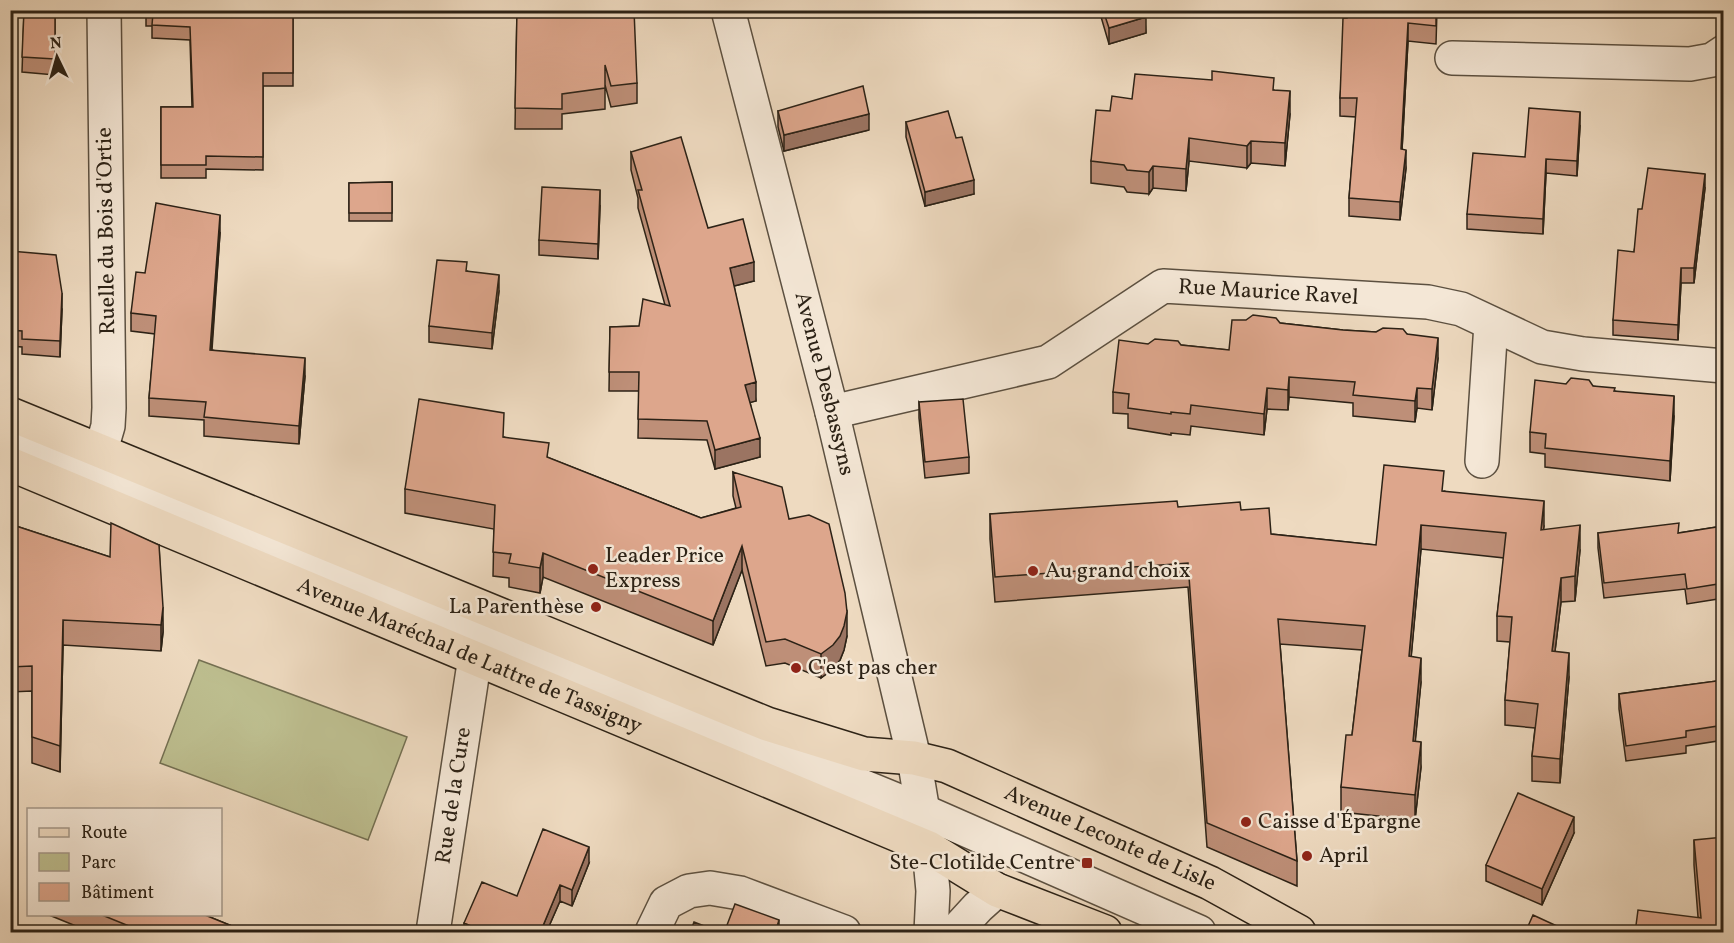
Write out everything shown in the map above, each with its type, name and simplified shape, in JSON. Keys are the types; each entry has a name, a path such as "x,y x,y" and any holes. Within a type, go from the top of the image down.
{"main road":[{"path":"10,414 767,724 864,754 914,758"},
{"name":"Avenue Maréchal de Lattre de Tassigny","path":"10,464 929,848"},
{"name":"Avenue Leconte de Lisle","path":"914,758 948,766 1210,883 1299,933"},
{"path":"929,848 997,890 1105,933"}],"street":[{"name":"Ruelle du Bois d'Ortie","path":"101,450 108,426 109,408 104,10"},
{"name":"Avenue Desbassyns","path":"728,10 832,412 914,758 929,848 933,891 931,933"},
{"path":"1452,58 1690,64 1712,60 1724,52"},
{"name":"Rue Maurice Ravel","path":"832,412 1048,362 1163,286 1428,302 1461,309 1542,347 1582,354 1724,366"},
{"path":"1482,461 1491,324"},
{"name":"Avenue Maréchal de Lattre de Tassigny","path":"10,437 923,811"},
{"name":"Rue de la Cure","path":"434,933 475,657"},
{"path":"923,811 1199,933"},
{"path":"652,933 666,903 689,891 710,888 740,893 844,933"},
{"path":"955,933 997,890"}],"green space":[{"path":"199,660 407,737 368,840 160,763"}],"building":[{"path":"24,10 55,10 55,59 22,57"},
{"path":"146,10 293,10 293,73 263,73 263,157 206,156 206,165 161,165 161,107 193,107 190,27 152,25 153,13 146,13"},
{"path":"517,10 634,10 637,83 611,86 605,65 605,88 562,94 562,109 515,108"},
{"path":"1103,10 1144,10 1146,17 1109,28"},
{"path":"1348,10 1436,10 1436,26 1408,23 1401,149 1406,150 1400,202 1349,198 1357,98 1340,98 1343,18 1347,18"},
{"path":"1212,71 1274,78 1273,90 1290,91 1285,143 1251,141 1247,146 1189,138 1186,169 1153,166 1149,172 1127,170 1124,165 1091,161 1096,110 1110,111 1112,96 1132,99 1135,74 1212,80"},
{"path":"863,86 869,114 784,135 778,111"},
{"path":"1529,108 1580,112 1577,161 1546,159 1543,219 1467,214 1473,153 1525,157"},
{"path":"948,111 956,138 962,137 974,180 925,192 906,122"},
{"path":"681,137 708,228 743,219 754,262 730,268 756,382 745,385 760,438 715,450 707,421 638,419 639,372 609,372 610,327 639,326 643,299 670,306 638,190 642,190 631,152"},
{"path":"1648,168 1705,174 1694,268 1681,268 1678,325 1613,320 1618,250 1634,252 1638,209 1642,209"},
{"path":"392,182 392,213 349,213 349,183"},
{"path":"542,187 600,190 598,244 539,240"},
{"path":"156,203 220,215 210,350 305,358 299,426 204,417 206,402 149,398 156,316 131,313 136,272 145,273"},
{"path":"10,251 56,255 62,293 60,341 22,339 22,331 10,330"},
{"path":"437,260 467,262 466,271 499,275 492,333 429,326"},
{"path":"1253,315 1276,318 1280,323 1343,330 1376,332 1383,328 1403,329 1407,334 1438,338 1432,389 1417,388 1415,401 1353,395 1355,382 1289,377 1288,390 1267,388 1264,414 1191,405 1190,414 1171,412 1171,414 1128,408 1129,394 1113,392 1119,340 1148,344 1155,339 1178,341 1181,345 1229,350 1232,320 1246,320"},
{"path":"1571,378 1589,380 1593,386 1615,388 1614,391 1674,396 1670,461 1545,448 1546,434 1530,432 1535,380 1566,384"},
{"path":"419,399 504,413 503,437 549,443 547,457 701,518 741,507 733,472 782,487 789,519 809,515 829,524 845,593 847,612 840,636 821,654 785,639 766,642 742,546 713,621 543,553 540,568 509,563 511,554 493,552 495,505 405,489"},
{"path":"963,399 969,457 925,462 919,402"},
{"path":"1384,465 1444,471 1442,491 1544,501 1541,530 1580,525 1575,576 1561,578 1552,651 1569,653 1560,759 1532,756 1538,704 1505,700 1512,617 1497,616 1506,533 1421,525 1409,656 1421,658 1413,741 1421,742 1415,795 1341,787 1346,735 1352,735 1365,626 1278,619 1297,861 1207,823 1188,563 995,577 990,514 1177,501 1178,507 1240,502 1241,510 1269,508 1271,534 1376,545"},
{"path":"111,523 159,545 163,607 161,625 63,620 60,746 32,737 32,666 10,667 10,524 110,557"},
{"path":"1679,523 1678,533 1723,526 1724,583 1687,589 1685,574 1604,583 1598,533"},
{"path":"1724,680 1724,725 1686,731 1686,737 1626,746 1619,694"},
{"path":"1518,793 1574,817 1542,889 1486,865"},
{"path":"543,829 589,847 572,890 560,885 540,933 487,933 464,923 482,882 517,896"},
{"path":"1724,837 1724,933 1635,933 1638,910 1701,918 1694,840"},
{"path":"735,904 779,920 775,933 724,933"},
{"path":"1533,915 1572,933 1525,933"},
{"path":"104,916 207,916 249,933 146,933"},
{"path":"694,922 722,933 690,933"}],"place":[{"name":"Leader Price Express","path":"593,569"},
{"name":"Au grand choix","path":"1033,571"},
{"name":"La Parenthèse","path":"596,607"},
{"name":"C'est pas cher","path":"796,668"},
{"name":"Caisse d'Épargne","path":"1246,822"},
{"name":"April","path":"1307,856"},
{"name":"Ste-Clotilde Centre","path":"1087,863"}]}
